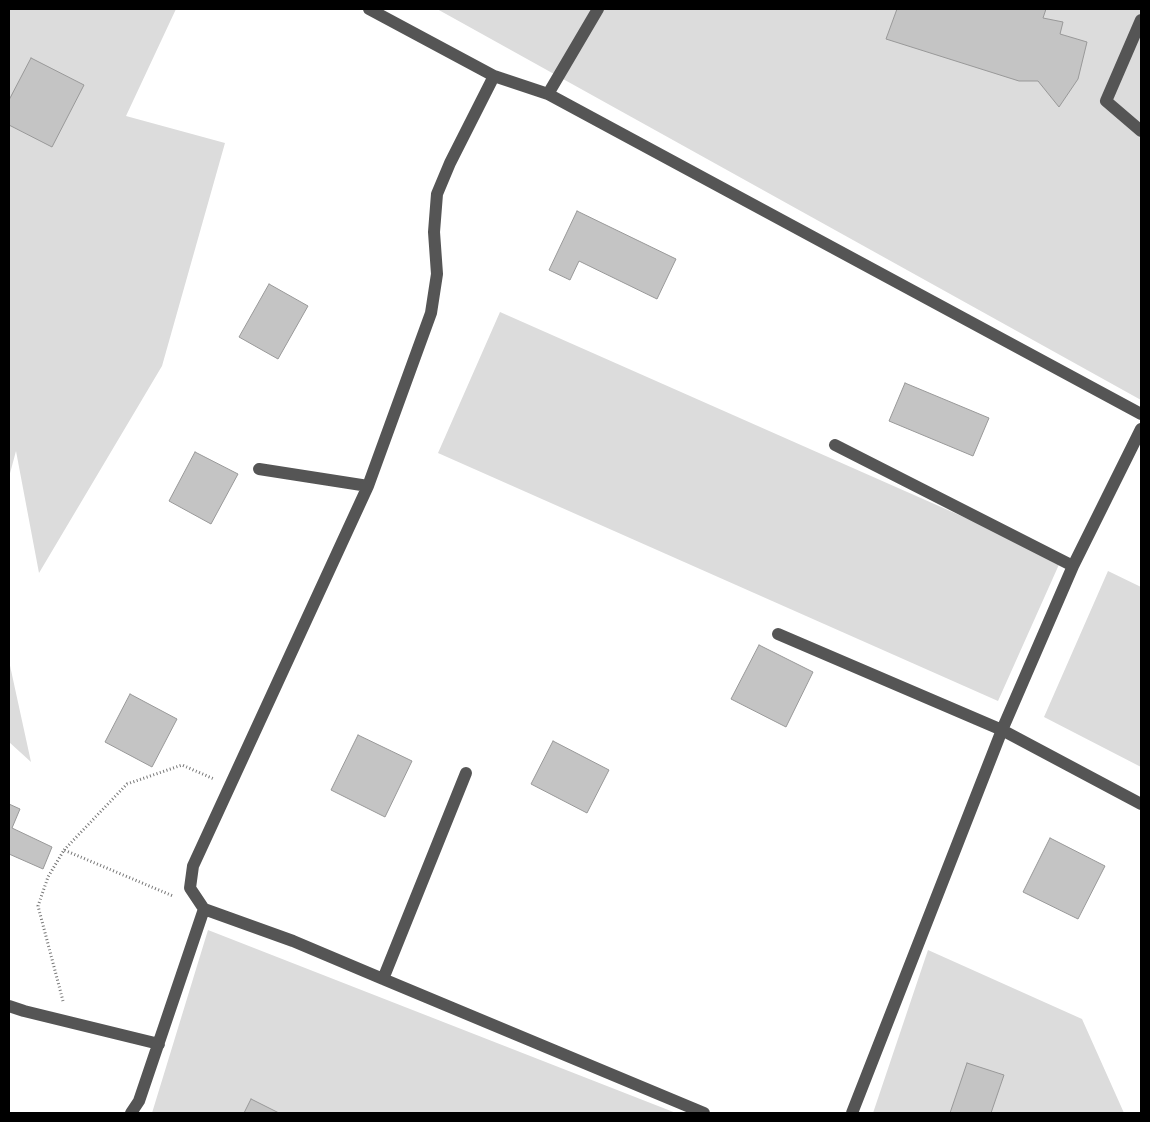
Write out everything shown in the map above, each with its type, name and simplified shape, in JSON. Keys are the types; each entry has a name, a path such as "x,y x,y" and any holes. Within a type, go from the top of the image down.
{"lane":[{"path":"369,9 494,76 548,94 1141,414"},
{"path":"548,94 598,9"},
{"path":"1141,20 1106,101 1141,131"},
{"path":"494,76 436,194 434,232 437,274 431,313 368,486 193,866 190,888 204,909 294,941 704,1113"},
{"path":"852,1113 1002,730 1072,566 1141,429"},
{"path":"834,446 1072,566"},
{"path":"259,469 368,486"},
{"path":"778,634 1002,730 1141,804"},
{"path":"383,979 466,774"},
{"path":"131,1113 139,1101 204,909"},
{"path":"9,1006 159,1044"}],"path":[{"path":"63,1021 65,1009 38,906 48,877 64,850 127,784 182,765 229,787"},
{"path":"64,850 204,909"}],"shaded area":[{"path":"9,9 176,9 126,116 225,143 162,366 39,573 16,451 9,477"},
{"path":"437,9 1141,9 1141,400"},
{"path":"500,312 1061,560 998,701 438,453"},
{"path":"1108,571 1141,587 1141,767 1044,717"},
{"path":"9,661 31,762 9,742"},
{"path":"208,930 676,1113 152,1113"},
{"path":"928,950 1082,1019 1124,1113 873,1113"}],"building":[{"path":"897,9 1046,9 1043,18 1063,22 1060,34 1087,42 1078,79 1059,107 1038,81 1019,81 886,39"},
{"path":"31,58 84,85 52,147 9,125 9,100"},
{"path":"577,211 676,259 657,299 579,261 570,280 549,270"},
{"path":"269,284 308,306 278,359 239,337"},
{"path":"905,383 989,418 973,456 889,421"},
{"path":"195,452 238,474 211,524 169,501"},
{"path":"759,645 813,672 786,727 731,699"},
{"path":"130,694 177,719 152,767 105,742"},
{"path":"358,735 412,761 385,817 331,790"},
{"path":"553,741 609,770 587,813 531,784"},
{"path":"9,804 20,809 12,828 52,847 43,869 9,854"},
{"path":"1050,838 1105,866 1078,919 1023,892"},
{"path":"967,1063 1004,1075 991,1113 950,1113"},
{"path":"251,1099 279,1113 244,1113"}]}
